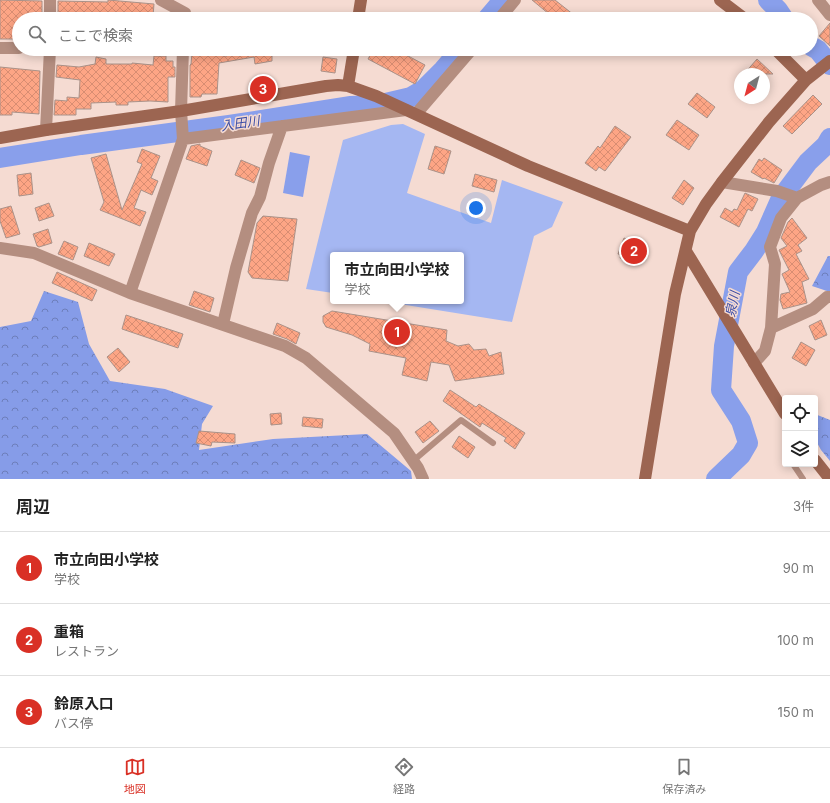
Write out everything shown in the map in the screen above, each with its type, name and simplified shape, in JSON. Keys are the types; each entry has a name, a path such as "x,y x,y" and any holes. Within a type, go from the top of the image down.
{"street":[{"path":"50,0 50,12"},
{"path":"161,0 184,12"},
{"path":"359,12 361,0"},
{"path":"505,12 515,0"},
{"path":"720,0 736,12"},
{"path":"818,0 830,15"},
{"path":"0,48 12,48"},
{"path":"46,130 50,56"},
{"path":"130,293 183,137 183,56"},
{"path":"348,86 353,56"},
{"path":"183,137 411,112 465,56"},
{"path":"782,56 806,80"},
{"path":"645,479 675,294 690,231 706,204 769,122 806,80 830,61"},
{"path":"0,138 46,130 182,116 326,86 348,86 376,96 528,166 690,231"},
{"path":"223,324 236,268 252,213 260,197 282,126"},
{"path":"722,182 777,191 794,196"},
{"path":"754,363 765,351 772,328 775,264 770,247 781,218 794,196 830,182"},
{"path":"0,248 34,253 130,293 285,346 306,358 394,433 423,479"},
{"path":"686,251 782,409"},
{"path":"772,328 813,309 830,297"},
{"path":"818,464 830,479"}],"lane":[{"path":"413,461 461,420 493,443"},
{"path":"795,467 803,479"}],"green space":[{"path":"828,256 830,256 830,292 812,286"},
{"path":"44,291 78,302 89,344 110,381 165,389 213,406 202,424 199,450 273,439 367,434 411,471 412,479 0,479 0,327 31,321"},
{"path":"818,415 830,420 830,461 818,444"}],"shaded area":[{"path":"403,124 425,134 407,193 491,223 502,180 563,202 552,227 534,236 512,322 400,304 464,304 464,252 330,252 330,293 306,289 343,140 391,125"},
{"path":"290,152 310,156 303,197 283,193"}],"building":[{"path":"0,0 42,1 42,12 12,12 12,39 0,39"},
{"path":"108,0 154,4 153,12 58,12 58,1 108,2"},
{"path":"532,0 555,0 570,12 547,12"},
{"path":"830,23 830,46 819,36"},
{"path":"154,56 166,56 166,61 173,61 173,67 175,67 175,77 168,77 168,102 128,102 128,105 116,105 116,102 91,103 91,109 76,109 76,115 54,115 55,100 67,101 67,97 79,98 80,80 56,77 57,65 79,67 95,64 96,57 106,59 106,64 132,63 153,65"},
{"path":"192,56 272,56 272,61 255,64 254,57 219,63 217,94 202,94 201,97 190,97"},
{"path":"370,56 408,56 425,65 415,84 368,59"},
{"path":"323,57 337,59 335,73 321,71"},
{"path":"757,59 767,68 749,68"},
{"path":"0,67 40,71 39,114 12,112 12,115 0,115"},
{"path":"697,93 715,107 707,118 688,104"},
{"path":"813,95 822,104 792,134 783,126"},
{"path":"677,120 699,135 689,150 666,135"},
{"path":"615,126 631,137 605,171 599,167 596,171 585,163 598,146 600,148"},
{"path":"200,144 200,146 212,151 207,166 186,159 191,146"},
{"path":"435,146 451,151 444,174 428,169"},
{"path":"142,149 160,156 151,178 158,181 152,195 141,190 134,208 146,212 140,226 100,210 104,202 91,158 106,154 122,210 142,164 137,162"},
{"path":"764,158 782,170 774,183 751,172 759,159 762,161"},
{"path":"241,160 260,168 254,183 235,175"},
{"path":"31,173 33,194 19,196 17,175"},
{"path":"475,174 497,180 494,192 472,186"},
{"path":"684,180 694,188 683,205 672,198"},
{"path":"745,193 758,199 752,211 748,209 739,227 720,217 725,208 732,212 734,209 737,210"},
{"path":"49,203 54,216 39,221 35,208"},
{"path":"11,206 20,234 6,238 0,221 0,209"},
{"path":"263,216 297,219 288,281 252,278 248,272 257,223"},
{"path":"792,218 807,238 798,245 802,251 796,254 809,279 802,282 807,303 783,309 780,300 781,294 790,292 782,274 789,270 779,250 787,246 781,238 788,222"},
{"path":"48,229 52,243 39,247 37,246 33,234"},
{"path":"624,238 644,245 643,247 646,249 641,263 620,258 621,255 618,254"},
{"path":"64,241 78,247 73,260 58,254"},
{"path":"89,243 115,254 109,266 84,256"},
{"path":"57,272 97,290 92,301 52,283"},
{"path":"194,291 214,298 210,312 189,305"},
{"path":"332,311 447,330 446,341 458,346 469,344 474,350 486,349 489,356 501,352 504,374 455,381 449,365 431,362 427,381 402,375 406,358 369,351 370,344 352,335 326,327 323,322 323,316"},
{"path":"126,315 183,334 178,348 122,329"},
{"path":"821,320 827,335 815,340 809,326"},
{"path":"277,323 300,333 296,344 273,334"},
{"path":"801,342 815,350 806,366 792,358"},
{"path":"118,348 130,362 119,372 107,357"},
{"path":"450,390 476,407 479,404 525,433 515,449 504,441 506,438 482,423 480,427 443,401"},
{"path":"281,413 282,424 271,425 270,414"},
{"path":"303,417 323,419 322,428 302,426"},
{"path":"430,421 439,431 423,443 415,432"},
{"path":"199,431 235,434 235,443 212,442 211,446 196,443"},
{"path":"459,436 475,447 468,458 452,447"}],"waterway":[{"name":"入田川","path":"493,12 503,0"},
{"name":"泉川","path":"768,0 779,12"},
{"name":"泉川","path":"818,50 830,65"},
{"name":"入田川","path":"0,158 351,106 377,105 411,97 423,90 455,56"},
{"name":"泉川","path":"716,479 741,455 748,443 741,421 721,390 724,346 738,272 766,232 781,198 808,162 826,145 830,138"}],"place":[{"name":"鈴原入口","path":"263,89"},
{"name":"重箱","path":"634,251"},
{"name":"市立向田小学校","path":"397,332"}]}
